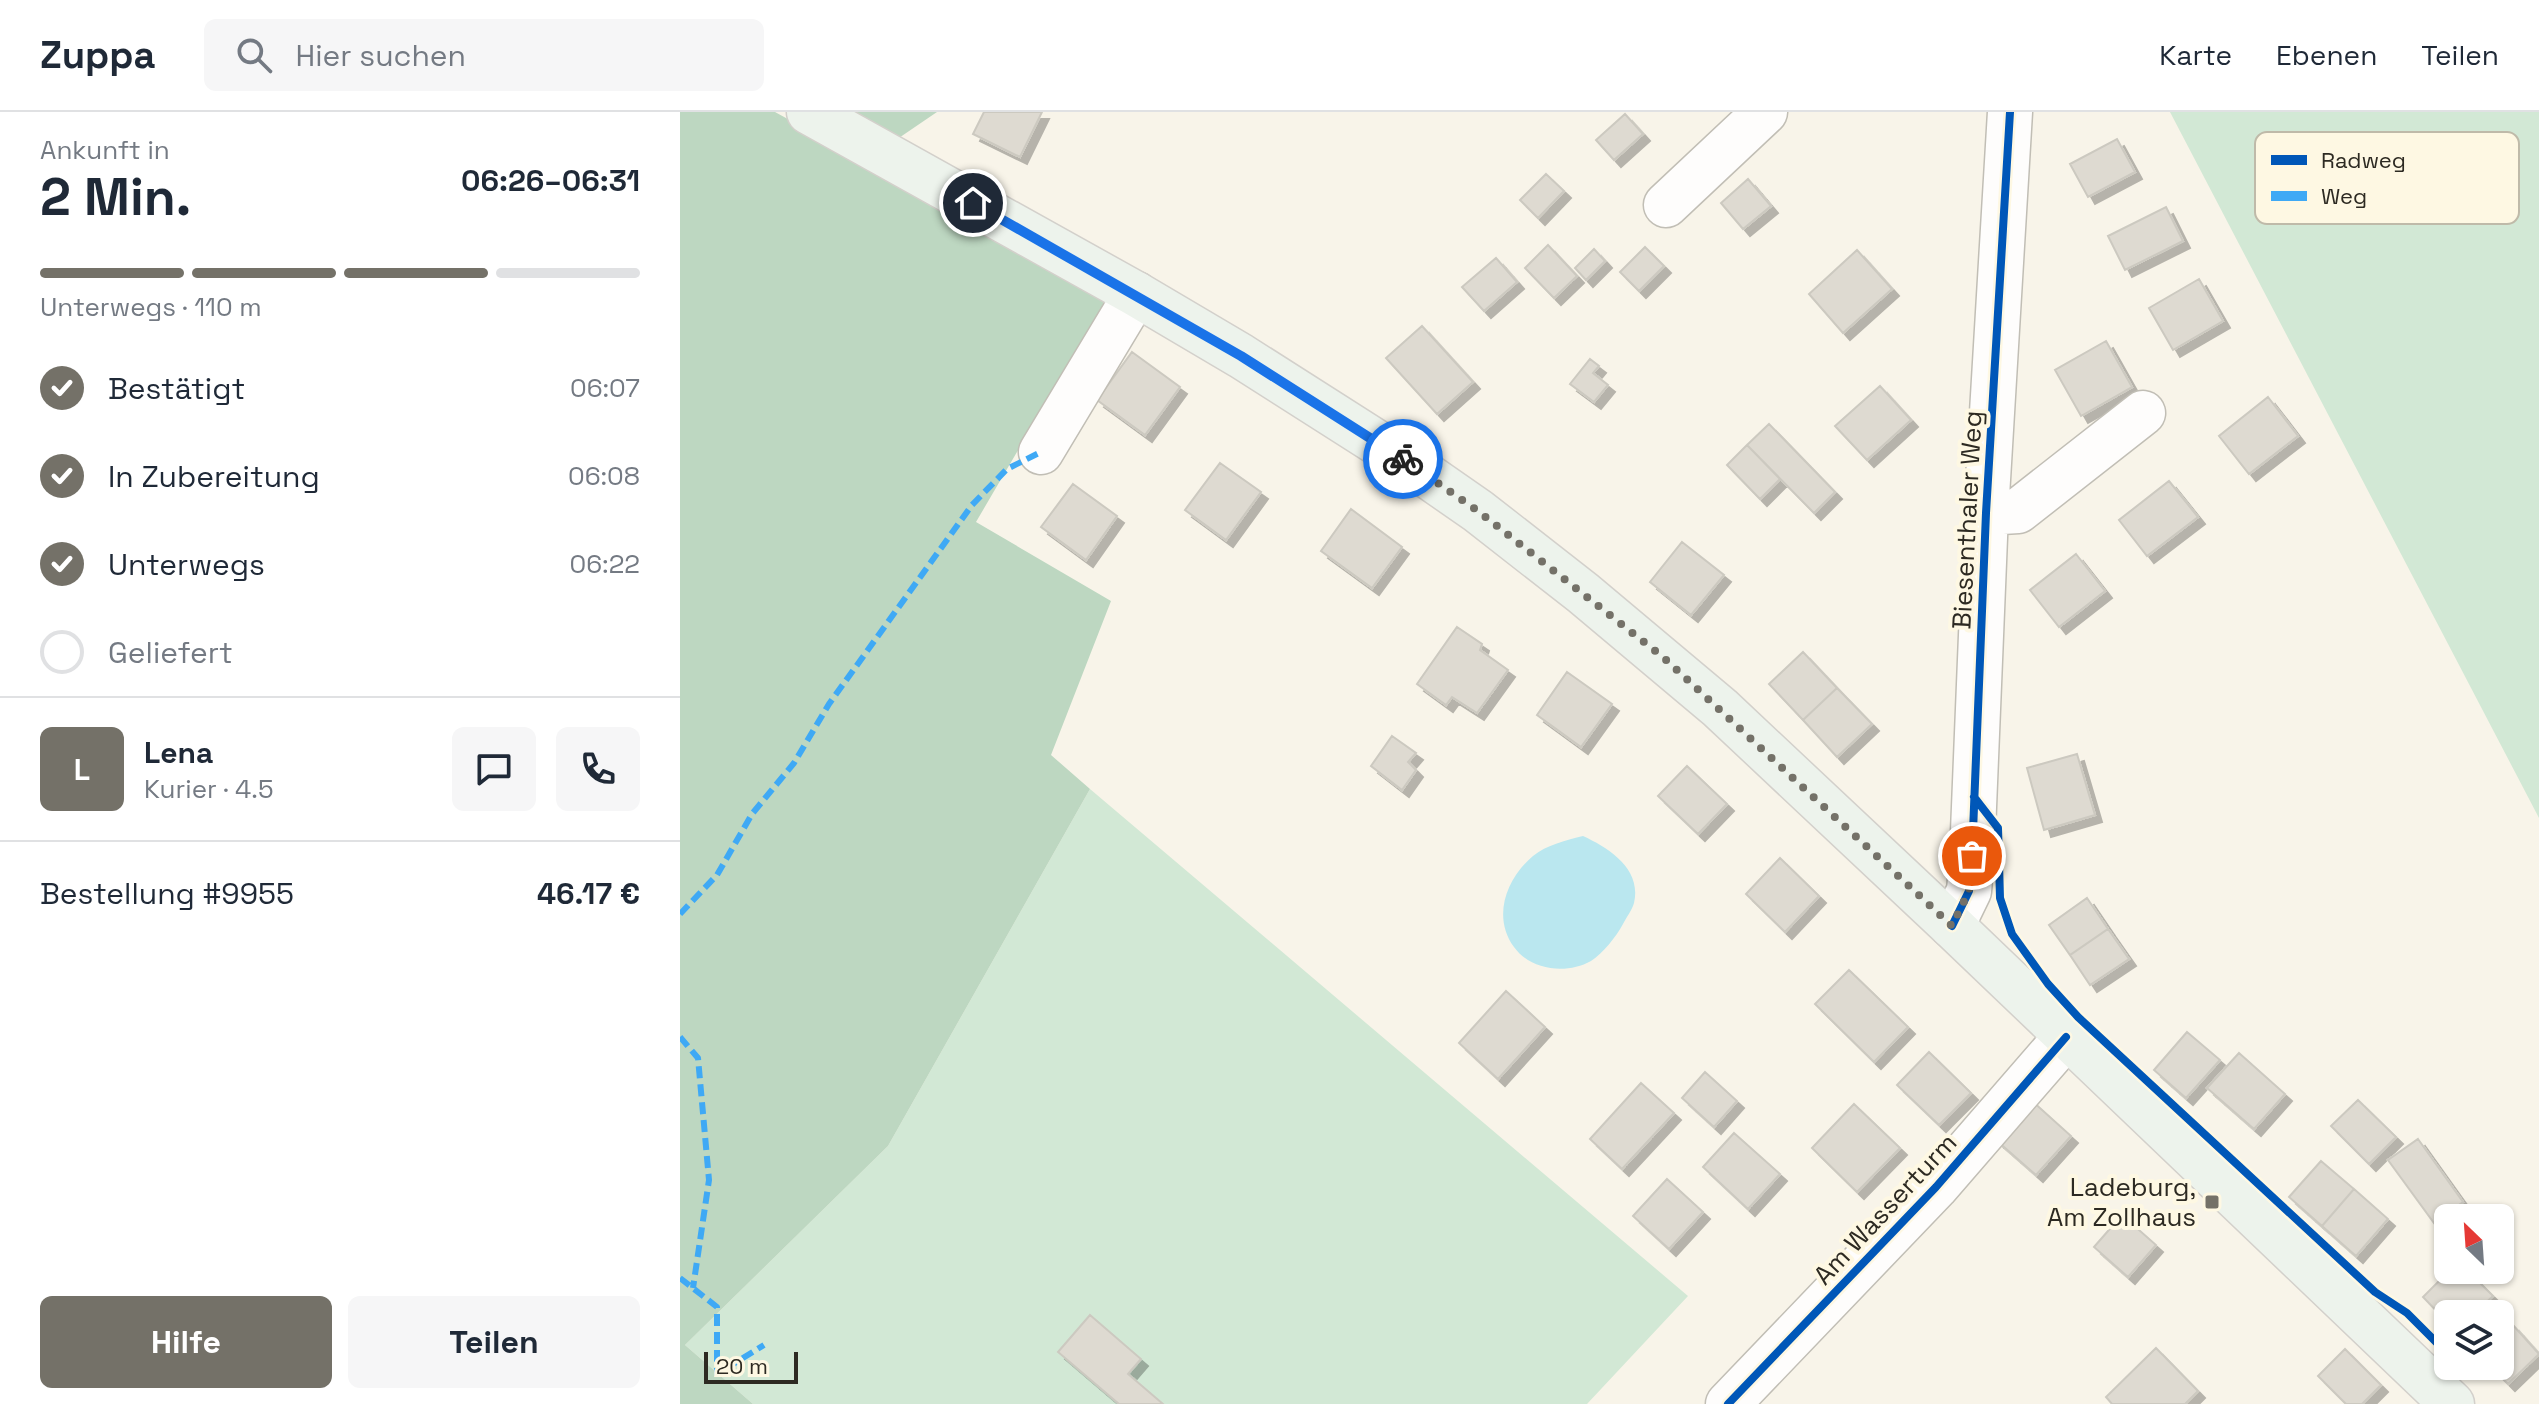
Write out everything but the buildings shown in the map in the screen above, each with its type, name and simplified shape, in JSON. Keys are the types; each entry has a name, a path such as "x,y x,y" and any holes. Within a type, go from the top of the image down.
{"main road":[{"path":"809,112 1241,356 1409,463 1478,511 1583,593 1708,698 1952,926 2452,1404"}],"street":[{"path":"1666,205 1765,112"},
{"name":"Biesenthaler Weg","path":"1952,926 1969,891 1970,880 1986,513 2010,112"},
{"path":"1041,452 1136,294"},
{"name":"Biesenthaler Weg","path":"1986,513 2018,511 2143,413"},
{"name":"Am Wasserturm","path":"1728,1404 1936,1187 2066,1037"}],"green space":[{"path":"680,112 775,112 1109,295 976,522 1111,601 1051,755 1090,789 888,1146 685,1345 753,1404 680,1404"},
{"path":"833,112 937,112 890,144"},
{"path":"2170,112 2539,112 2539,818"},
{"path":"1090,789 1688,1296 1587,1404 753,1404 685,1345 888,1146"}],"water":[{"path":"1583,836 1613,854 1628,870 1635,891 1634,903 1613,939 1591,961 1571,968 1549,968 1529,961 1514,947 1504,923 1505,899 1516,876 1533,856 1550,846"}],"marked path":[{"path":"680,914 717,875 752,814 794,763 829,704 972,505 1007,469 1041,452"},
{"path":"680,1037 698,1058 709,1180 693,1288"},
{"path":"680,1278 717,1307 717,1374 764,1345"}],"cycle path":[{"path":"1952,926 1969,891 1972,856 1986,513 2010,112"},
{"path":"1974,797 1998,828 2000,898 2012,934 2048,984 2078,1017 2375,1292 2407,1313 2434,1340"},
{"path":"1728,1404 1936,1187 2066,1037"}],"way so far":[{"path":"1403,459 1478,511 1663,657 1952,926 1969,891 1972,856"}],"place":[{"name":"Ladeburg, Am Zollhaus","path":"2212,1202"}],"route":[{"path":"973,203 1241,356 1403,459"}]}
